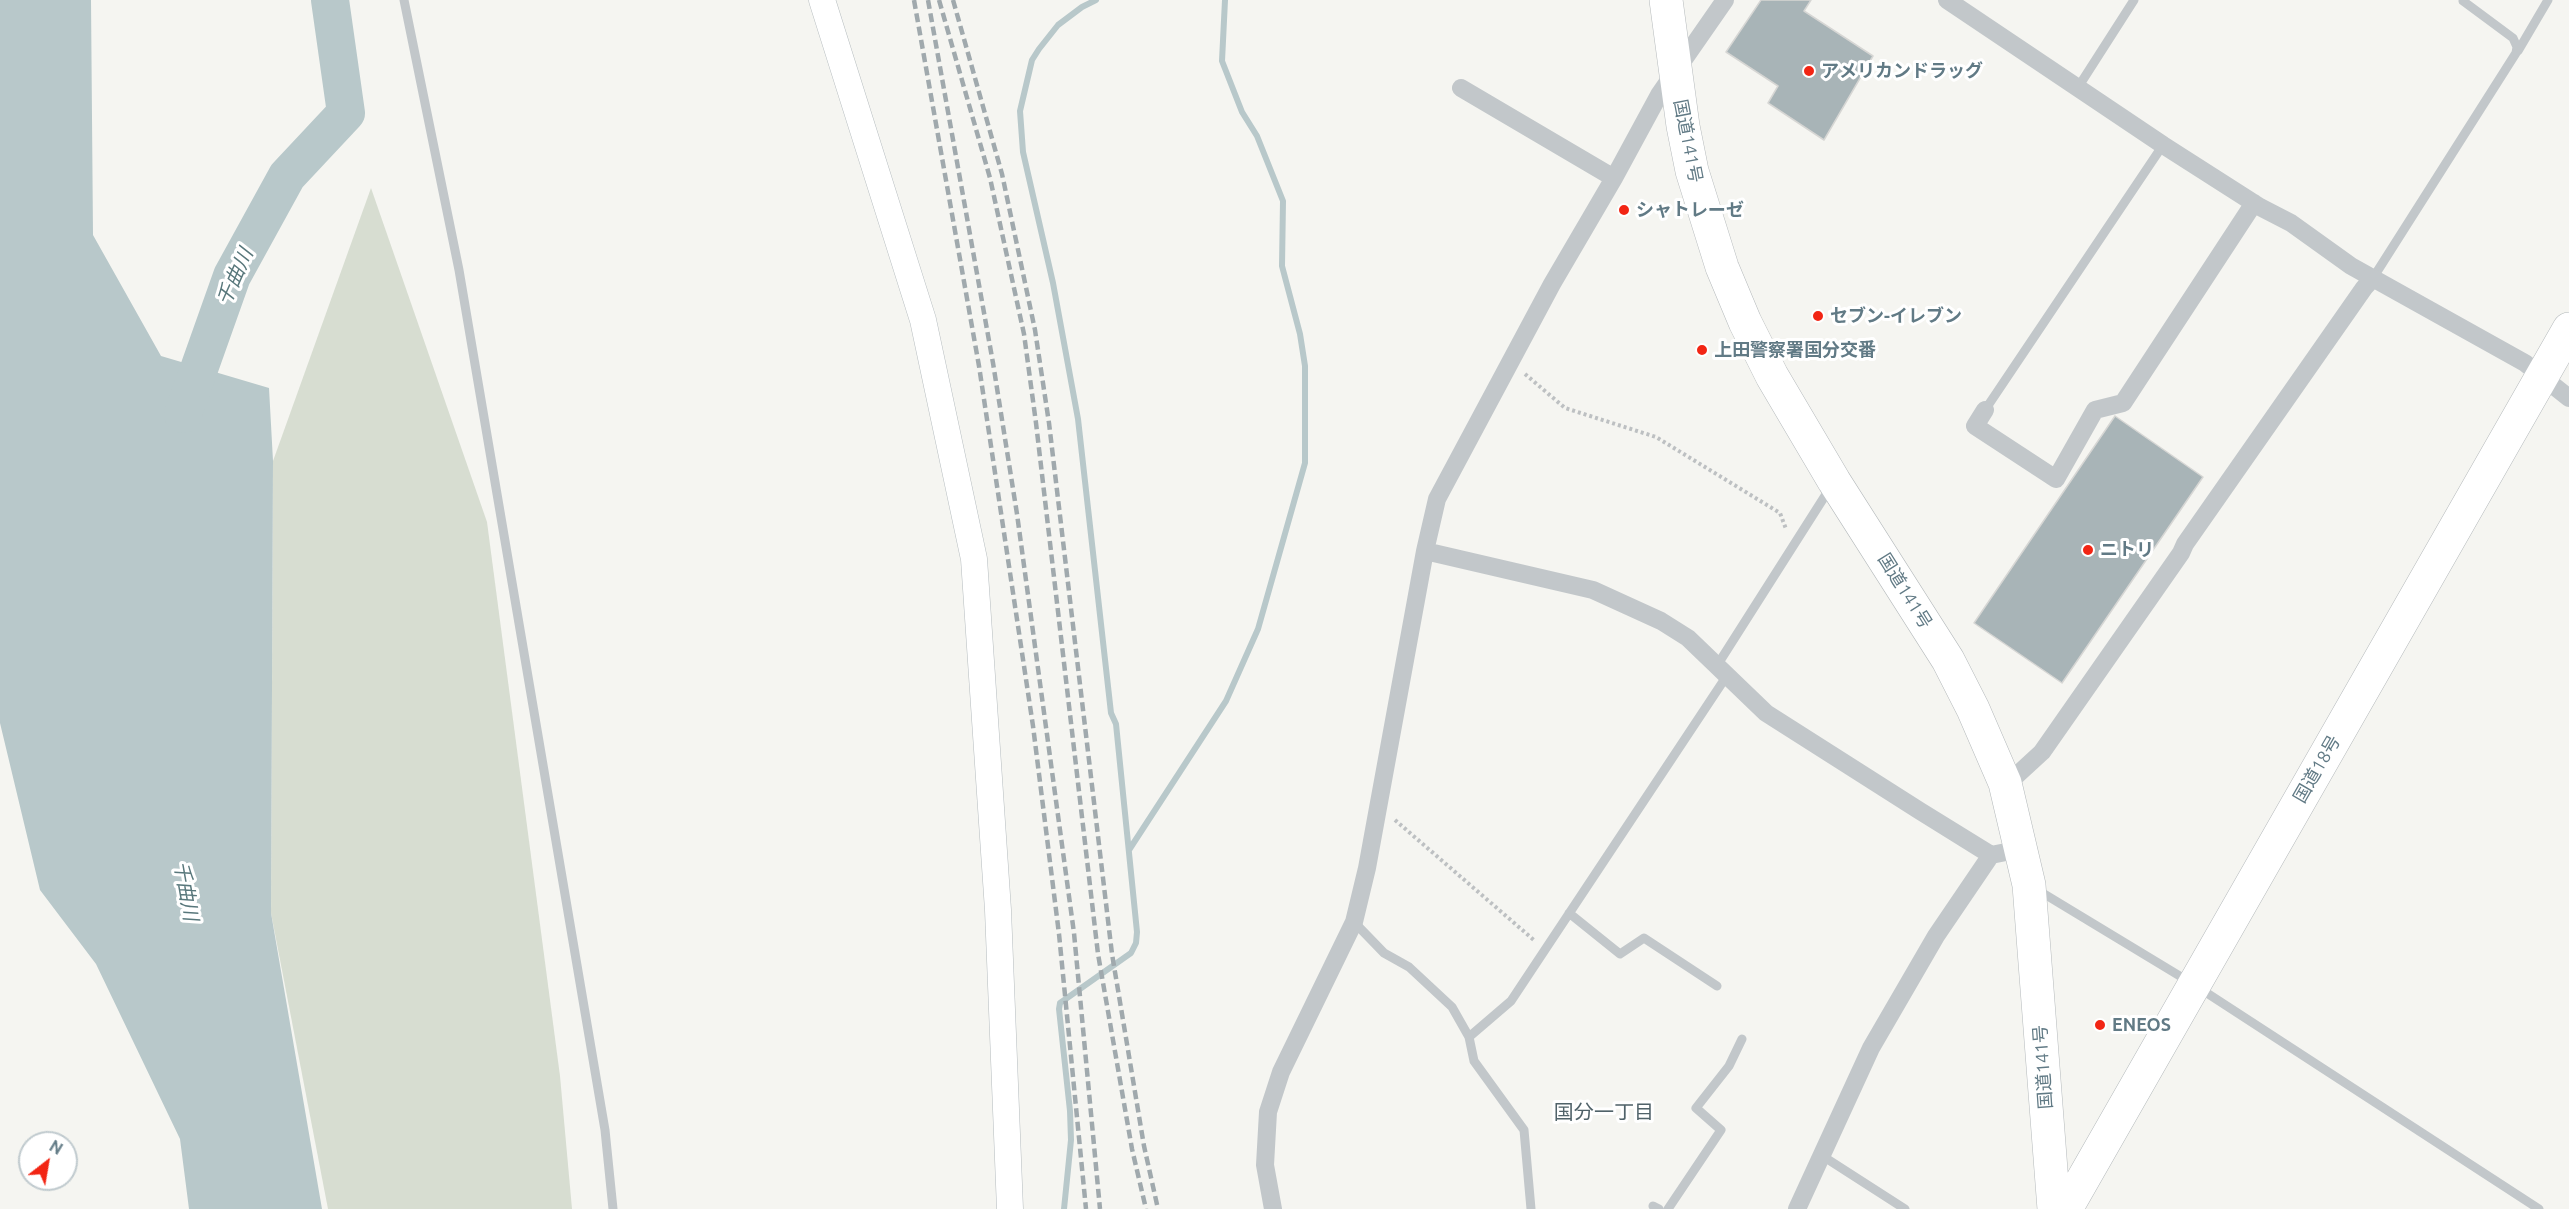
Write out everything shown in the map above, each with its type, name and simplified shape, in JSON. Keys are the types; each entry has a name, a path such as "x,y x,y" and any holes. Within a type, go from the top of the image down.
{"highway":[{"name":"国道141号","path":"1666,0 1683,126 1692,171 1722,267 1745,322 1772,376 1834,482 1953,668 2005,783 2006,852 2029,885 2054,1209"},
{"name":"国道18号","path":"2066,1209 2569,329"}],"street":[{"path":"822,0 923,320 974,559 998,910 1010,1209"},
{"path":"1274,1209 1265,1165 1265,1129 1273,1094 1354,922 1379,806 1425,551 1437,499 1449,472 1552,284 1676,68 1688,56 1725,0"},
{"path":"1947,0 2163,145 2291,223 2351,266 2516,357 2543,375 2569,398"},
{"path":"1461,88 1614,178"},
{"path":"1984,410 1975,426 2056,479 2095,410 2123,403 2254,202"},
{"path":"2005,783 2042,753 2181,553 2205,514 2373,278"},
{"path":"1425,551 1593,590 1661,621 1688,638 1723,669 1766,713 2006,852 1936,936 1871,1048 1797,1209"}],"lane":[{"path":"404,0 459,270 604,1130 613,1209"},
{"path":"2077,89 2134,0"},
{"path":"2373,278 2517,53 2548,0"},
{"path":"2463,1 2513,38 2517,53"},
{"path":"1984,410 2163,145"},
{"path":"1469,1037 1511,1001 1569,913 1723,669 1792,547 1834,482"},
{"path":"2029,885 2193,984 2539,1209"},
{"path":"1569,913 1620,954 1644,938 1717,986"},
{"path":"1354,922 1384,953 1408,967 1452,1007 1469,1037 1474,1061 1524,1130 1531,1209"},
{"path":"1668,1209 1721,1130 1696,1108 1729,1066 1742,1039"},
{"path":"1821,1155 1905,1209"}],"path":[{"path":"1511,361 1564,408 1656,438 1780,513 1792,547"},
{"path":"1379,806 1545,949"}],"shaded area":[{"path":"371,188 487,522 560,1076 572,1209 328,1209 271,913 273,461"}],"water":[{"path":"0,0 91,0 93,235 161,356 269,388 273,461 271,913 322,1209 189,1209 180,1139 96,964 40,890 0,723"}],"building":[{"name":"アメリカンドラッグ","path":"1761,0 1811,0 1804,11 1873,56 1824,140 1768,103 1778,86 1726,52"},
{"name":"ニトリ","path":"2115,416 2203,477 2062,683 1974,623"}],"waterway":[{"name":"千曲川","path":"183,414 232,276 287,176 346,113 330,0"},
{"path":"1064,1209 1071,1140 1060,1003 1131,953 1136,943 1137,932 1116,724 1111,713 1078,419 1053,283 1023,152 1020,111 1032,60 1039,49 1058,25 1082,7 1096,0"},
{"path":"1129,850 1226,701 1258,629 1305,463 1305,366 1300,334 1282,266 1283,201 1257,136 1242,112 1222,61 1225,0"}],"railway":[{"path":"914,0 979,366 1033,726 1059,934 1086,1209"},
{"path":"928,0 993,363 1017,514 1074,933 1100,1209"},
{"path":"939,0 990,178 1024,334 1098,954 1132,1149 1146,1209"},
{"path":"953,0 1002,174 1035,330 1049,423 1112,954 1144,1146 1158,1209"}],"place":[{"name":"アメリカンドラッグ","path":"1809,71"},
{"name":"シャトレーゼ","path":"1624,210"},
{"name":"セブン-イレブン","path":"1818,316"},
{"name":"上田警察署国分交番","path":"1702,350"},
{"name":"ニトリ","path":"2088,550"},
{"name":"ENEOS","path":"2100,1025"}],"district":[{"name":"国分一丁目","path":"1604,1112"}]}
